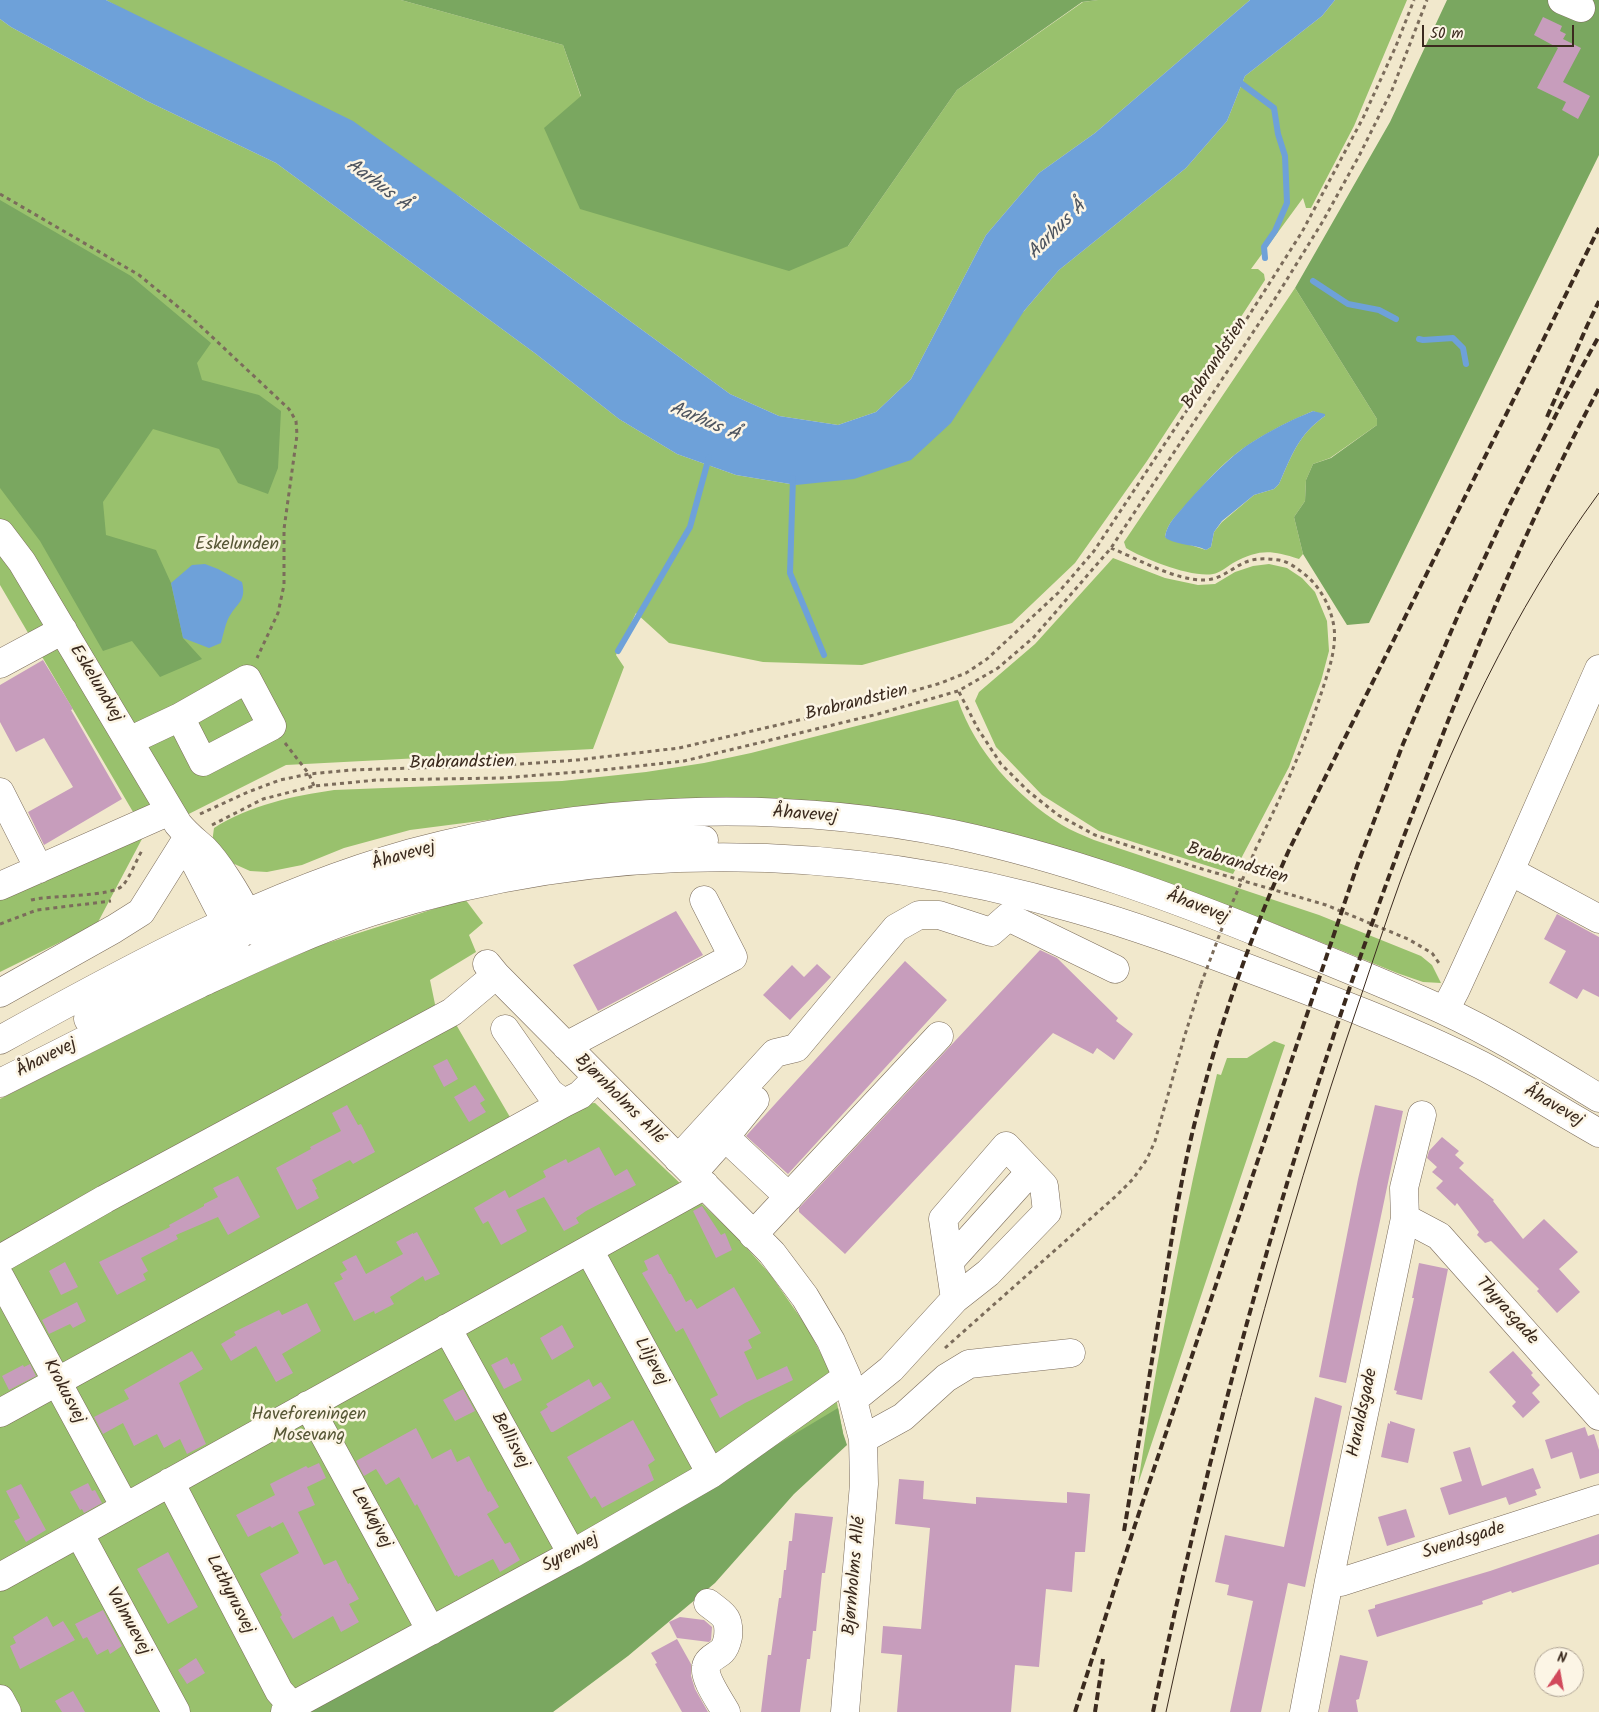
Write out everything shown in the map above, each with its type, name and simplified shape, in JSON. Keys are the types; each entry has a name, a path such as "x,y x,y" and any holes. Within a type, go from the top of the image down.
{"street":[{"name":"Eskelundvej","path":"0,532 22,562 179,824 205,850 237,895 238,921"},
{"path":"0,664 63,630"},
{"path":"1450,1000 1510,871 1599,670"},
{"path":"129,741 180,717 247,679 272,726 203,762 180,717"},
{"path":"0,792 39,869"},
{"name":"Åhavevej","path":"0,1040 130,970 308,887 412,853 474,838 528,828 646,814 700,812 814,815 883,823 950,834 1021,850 1150,890 1450,1000 1519,1050 1599,1098"},
{"path":"0,886 118,835 179,824"},
{"path":"0,993 141,912 179,824"},
{"path":"0,1070 140,990 227,945 236,939 238,921 268,928 314,909 417,875 478,860 593,840 648,838 755,842 809,850 941,877"},
{"name":"Åhavevej","path":"0,1083 255,958 322,929 422,897 482,882 597,863 648,858 753,857 835,862 941,877 1075,908 1203,951 1301,987 1433,1042 1468,1059 1599,1133"},
{"path":"1510,871 1599,919"},
{"path":"566,1046 733,957 704,900"},
{"path":"0,1576 589,1250 692,1172 725,1137 896,928 919,915 939,915 991,932 1008,917 1115,969"},
{"name":"Bjørnholms Allé","path":"0,1259 105,1199 452,1012 491,969 772,1254 805,1297 831,1340 850,1388 864,1440 864,1484 845,1712"},
{"path":"505,1030 550,1093 564,1103"},
{"path":"753,1234 939,1036"},
{"path":"692,1172 775,1053 796,1048"},
{"path":"0,1413 580,1095 597,1078"},
{"name":"Haraldsgade","path":"1304,1712 1329,1581 1405,1218 1404,1188 1422,1115"},
{"path":"725,1137 789,1197"},
{"path":"950,1261 1030,1172 1006,1146 943,1219 955,1299"},
{"name":"Syrenvej","path":"288,1709 572,1554 711,1474 850,1388 891,1369 955,1299 988,1273 1047,1212 1044,1186 1030,1172"},
{"name":"Thyrasgade","path":"1405,1218 1439,1236 1599,1416"},
{"name":"Liljevej","path":"589,1250 711,1474"},
{"name":"Krokusvej","path":"0,1277 124,1507"},
{"name":"Bellisvej","path":"447,1328 572,1554"},
{"path":"864,1440 903,1417 946,1378 969,1364 1071,1353"},
{"name":"Levkøjvej","path":"308,1405 431,1631"},
{"name":"Lathyrusvej","path":"170,1482 288,1709"},
{"name":"Svendsgade","path":"1329,1581 1341,1582 1599,1499"},
{"name":"Valmuevej","path":"79,1533 176,1712"},
{"path":"708,1603 724,1616 728,1622 727,1642 723,1650 707,1662 705,1668 706,1675 726,1712"},
{"path":"0,1699 7,1712"}],"path":[{"path":"179,824 248,792 280,780 309,774 351,770 507,765 577,760 679,748 868,704 941,683 966,673 987,659 1058,593 1094,552 1234,339 1302,232 1363,118 1396,46 1414,0"},
{"name":"Brabrandstien","path":"179,824 314,786 377,780 502,778 602,770 684,760 878,714 958,691 998,668 1034,637 1111,548 1273,302 1323,221 1359,156 1392,90 1427,0"},
{"path":"0,194 139,275 193,319 290,409 294,416 296,435 284,535 284,585 278,613 247,679"},
{"path":"1111,548 1170,573 1204,580 1218,577 1252,560 1267,559 1281,561 1297,568 1313,582 1323,595 1330,611 1334,628 1330,668 1304,744 1227,915 1201,984"},
{"name":"Brabrandstien","path":"958,691 978,729 1001,764 1028,791 1058,815 1095,835 1208,871 1326,905 1408,938 1432,953 1450,1000"},
{"path":"272,726 309,774 314,786"},
{"path":"29,900 53,896 91,894 118,888 124,883 136,859 147,845"},
{"path":"0,924 37,910 117,900"}],"green space":[{"path":"106,0 401,0 563,45 581,97 848,246 957,90 1083,2 1098,0 1250,0 1095,133 1039,173 986,235 911,379 876,412 838,425 779,416 730,394 460,197"},
{"path":"401,0 1098,0 1082,2 957,90 848,246 789,271 580,209 544,128 581,96 563,45"},
{"name":"Eskelunden","path":"1335,0 1407,0 1354,126 1311,208 1306,208 1303,198 1251,269 1258,269 1264,274 1265,280 1147,461 1075,563 1012,623 862,665 763,662 669,643 636,613 616,655 624,667 593,749 286,765 143,837 97,924 0,972 0,898 143,829 0,585 0,19 11,27 147,101 276,163 536,354 619,419 677,454 736,475 796,485 1024,311 1059,270 1186,168 1227,121 1245,76 1322,16"},
{"path":"1447,0 1599,0 1599,155 1369,623 1347,625 1303,554 1294,517 1305,501 1306,480 1313,464 1331,458 1377,425 1377,419 1295,288 1390,122"},
{"path":"0,200 131,276 211,343 197,363 202,380 259,395 281,411 278,468 268,494 238,483 219,449 153,429 103,502 106,535 156,550 171,583 183,638 202,659 160,677 132,641 103,651 40,541 0,488"},
{"path":"1295,288 1377,419 1377,425 1330,458 1313,464 1306,480 1305,501 1294,517 1303,554 1299,559 1280,554 1258,553 1242,558 1223,570 1204,574 1181,570 1156,562 1126,548 1124,542","holes":["1313,411 1325,416 1302,438 1279,484 1274,489 1254,495 1222,522 1214,532 1211,547 1206,550 1165,537 1170,523 1176,516 1226,462 1250,443"]},
{"path":"1113,558 1165,578 1198,585 1215,584 1235,572 1253,566 1269,564 1287,568 1302,578 1315,592 1327,621 1329,651 1321,681 1289,767 1233,874 1099,831 1042,795 996,747 975,701 979,692 1035,644"},
{"path":"958,700 975,737 1000,771 1029,801 1062,825 1094,840 1319,915 1421,956 1432,965 1441,983 1423,982 1397,973 1197,894 1075,852 663,801 639,801 604,805 410,830 344,848 302,865 267,872 250,871 230,862 212,843 214,828 228,820 257,807 303,795 334,790 562,781 646,772 751,753"},
{"path":"465,899 483,923 469,935 476,952 430,980 436,1009 0,1244 0,1099 202,997 318,946"},
{"name":"Haveforeningen Mosevang","path":"454,1021 521,1136 581,1104 595,1103 736,1236 770,1274 807,1327 831,1373 843,1433 388,1712 0,1712 0,1270"},
{"path":"1274,1041 1285,1045 1138,1484 1173,1278 1217,1074 1221,1075 1227,1058 1247,1058"},
{"path":"838,1408 847,1445 794,1494 715,1583 628,1656 553,1712 302,1712 738,1468"}],"water":[{"name":"Aarhus Å","path":"0,0 106,0 353,121 730,394 779,416 838,425 876,412 911,379 986,235 1039,173 1095,133 1250,0 1335,0 1322,16 1245,76 1227,121 1186,168 1059,270 1024,311 951,423 911,460 854,479 796,485 736,475 677,454 619,419 536,354 276,163 147,101 11,27 0,19"},
{"path":"1313,411 1325,414 1325,416 1302,438 1279,484 1274,489 1254,495 1222,521 1214,532 1211,547 1206,550 1172,541 1165,537 1170,523 1207,481 1230,459 1248,445 1270,432"},
{"path":"205,564 242,582 243,589 240,602 228,619 221,643 209,648 183,638 171,583 192,565"}],"building":[{"path":"1543,17 1562,26 1560,31 1566,34 1563,39 1581,48 1563,82 1590,96 1578,119 1562,110 1566,102 1537,88 1558,48 1534,35"},
{"path":"43,660 73,709 71,710 122,799 44,845 28,812 73,787 44,738 16,752 0,722 0,685"},
{"path":"676,911 703,955 598,1011 573,965"},
{"path":"1557,914 1599,937 1599,997 1583,989 1577,999 1549,983 1566,951 1544,939"},
{"path":"1040,950 1057,958 1118,1018 1116,1021 1133,1034 1114,1060 1097,1048 1093,1054 1053,1033 845,1254 799,1212 799,1208"},
{"path":"905,961 947,1000 788,1174 746,1136"},
{"path":"817,964 831,977 790,1020 763,995 792,965 804,977"},
{"path":"447,1059 458,1079 444,1087 433,1066"},
{"path":"475,1085 485,1100 480,1103 486,1112 469,1122 454,1097"},
{"path":"347,1105 358,1125 361,1124 375,1152 353,1164 350,1160 312,1180 319,1198 297,1210 276,1168 341,1131 332,1113"},
{"path":"1375,1105 1403,1111 1346,1383 1319,1377 1358,1179"},
{"path":"1442,1137 1459,1151 1455,1155 1464,1163 1459,1168 1494,1200 1523,1239 1544,1219 1578,1252 1559,1269 1580,1292 1557,1313 1537,1291 1539,1289 1491,1241 1485,1243 1477,1235 1479,1232 1457,1203 1455,1206 1436,1188 1443,1181 1432,1172 1437,1167 1427,1158 1429,1151"},
{"path":"599,1147 615,1176 627,1169 636,1185 586,1211 576,1218 579,1223 564,1231 544,1197 516,1210 527,1231 501,1245 488,1221 483,1224 474,1208 505,1190 509,1198 546,1177 543,1171 566,1159 568,1163"},
{"path":"238,1176 260,1217 228,1235 218,1217 176,1235 178,1239 141,1258 148,1271 143,1274 146,1280 117,1295 99,1262 170,1227 169,1225 204,1206 204,1204 218,1197 213,1188"},
{"path":"702,1206 721,1235 725,1233 732,1250 716,1258 693,1211"},
{"path":"417,1232 440,1274 425,1281 423,1276 390,1297 394,1304 375,1314 374,1311 354,1321 334,1283 343,1279 340,1274 347,1270 342,1262 356,1255 366,1274 403,1254 396,1242"},
{"path":"658,1254 686,1302 691,1299 697,1309 734,1287 761,1333 748,1340 752,1348 744,1352 757,1380 787,1366 793,1380 745,1403 720,1418 710,1399 718,1395 683,1328 676,1332 642,1273 648,1270 644,1261"},
{"path":"65,1262 78,1287 61,1295 49,1271"},
{"path":"1419,1263 1448,1269 1422,1400 1396,1394 1397,1391 1394,1390 1414,1298 1412,1298"},
{"path":"77,1302 86,1321 73,1328 70,1324 49,1334 42,1320"},
{"path":"307,1303 321,1331 282,1354 293,1373 276,1382 256,1346 231,1361 221,1344 236,1335 234,1332 279,1310 282,1315"},
{"path":"562,1325 574,1347 552,1360 540,1338"},
{"path":"192,1351 203,1369 179,1383 206,1444 187,1454 180,1439 164,1448 157,1434 134,1446 123,1423 103,1434 94,1417 129,1399 124,1390"},
{"path":"1513,1351 1533,1373 1531,1375 1540,1385 1532,1393 1540,1402 1523,1418 1512,1406 1516,1402 1489,1372"},
{"path":"507,1357 511,1365 514,1363 522,1380 504,1389 491,1365"},
{"path":"30,1364 36,1376 9,1390 2,1376 23,1365 24,1367"},
{"path":"589,1379 593,1387 601,1382 611,1398 551,1432 540,1412 548,1407 546,1404"},
{"path":"463,1389 475,1411 455,1421 443,1400"},
{"path":"1315,1397 1342,1406 1305,1587 1288,1583 1261,1712 1230,1712 1253,1601 1227,1595 1229,1585 1215,1582 1225,1535 1284,1547"},
{"path":"633,1420 655,1460 648,1465 654,1480 602,1508 595,1496 591,1499 567,1457"},
{"path":"1390,1421 1415,1429 1408,1463 1381,1457"},
{"path":"1585,1427 1588,1436 1594,1434 1599,1450 1599,1473 1580,1479 1572,1452 1551,1459 1545,1440"},
{"path":"416,1428 432,1459 451,1449 457,1462 469,1456 488,1492 490,1491 499,1507 487,1514 505,1544 510,1542 520,1560 500,1572 493,1559 458,1577 457,1575 455,1576 417,1504 415,1506 399,1477 386,1485 376,1469 364,1476 356,1461"},
{"path":"1470,1447 1482,1486 1533,1468 1541,1488 1535,1490 1537,1495 1509,1505 1506,1497 1449,1515 1440,1488 1462,1481 1453,1452"},
{"path":"319,1463 326,1478 307,1487 315,1505 298,1512 324,1565 336,1560 348,1584 350,1583 359,1599 349,1604 359,1622 341,1632 333,1616 293,1639 280,1617 282,1615 260,1574 299,1553 283,1522 248,1537 236,1515 275,1495 270,1484 306,1466 308,1468"},
{"path":"899,1479 924,1481 923,1499 976,1504 976,1497 1067,1503 1067,1492 1090,1494 1085,1552 1075,1552 1072,1592 1046,1589 1039,1667 1015,1665 1011,1712 897,1712 902,1655 881,1653 883,1626 921,1629 930,1528 895,1524"},
{"path":"88,1483 92,1491 95,1490 102,1503 84,1513 82,1509 80,1510 70,1492"},
{"path":"21,1484 46,1530 26,1542 14,1521 20,1518 6,1491"},
{"path":"1406,1509 1415,1537 1387,1546 1378,1517"},
{"path":"795,1513 833,1517 825,1573 822,1573 816,1631 813,1631 810,1659 807,1659 800,1712 761,1712 768,1655 771,1655 779,1598 781,1598 784,1570 786,1570 789,1541 792,1541"},
{"path":"1599,1534 1599,1564 1512,1593 1511,1591 1482,1601 1483,1604 1377,1637 1368,1610 1375,1608 1375,1605 1490,1571"},
{"path":"168,1552 198,1607 168,1624 137,1569"},
{"path":"103,1610 122,1646 110,1654 108,1649 97,1655 87,1637 83,1639 75,1624"},
{"path":"47,1616 53,1627 63,1621 75,1640 20,1669 10,1646 16,1643 13,1637"},
{"path":"680,1617 704,1620 712,1627 711,1640 709,1642 677,1638 669,1622"},
{"path":"677,1639 691,1664 691,1676 695,1689 708,1712 682,1712 655,1664 657,1663 651,1653"},
{"path":"1340,1655 1368,1661 1359,1699 1356,1700 1358,1712 1328,1712"},
{"path":"196,1658 205,1673 187,1684 178,1670"},
{"path":"73,1691 85,1712 62,1712 55,1701"}],"waterway":[{"path":"1242,84 1274,108 1278,134 1285,156 1287,203 1275,231 1264,247 1265,258"},
{"path":"1313,281 1348,304 1379,310 1396,319"},
{"path":"1419,339 1453,338 1463,348 1466,364"},
{"path":"618,651 690,527 709,457"},
{"path":"793,478 790,573 824,655"}],"tram line":[{"path":"1166,1712 1229,1442 1277,1264 1331,1087 1395,897 1440,780 1486,680 1539,584 1599,493"}],"railway":[{"path":"1124,1531 1186,1160 1216,1046 1249,947 1289,850 1599,228"},
{"path":"1547,417 1599,301"},
{"path":"1075,1712 1135,1525 1357,866 1403,744 1462,606 1509,506 1599,336"},
{"path":"1153,1712 1206,1479 1236,1363 1302,1133 1339,1019 1378,906 1481,639 1525,538 1573,437 1599,388"},
{"path":"1095,1712 1103,1659"}]}
